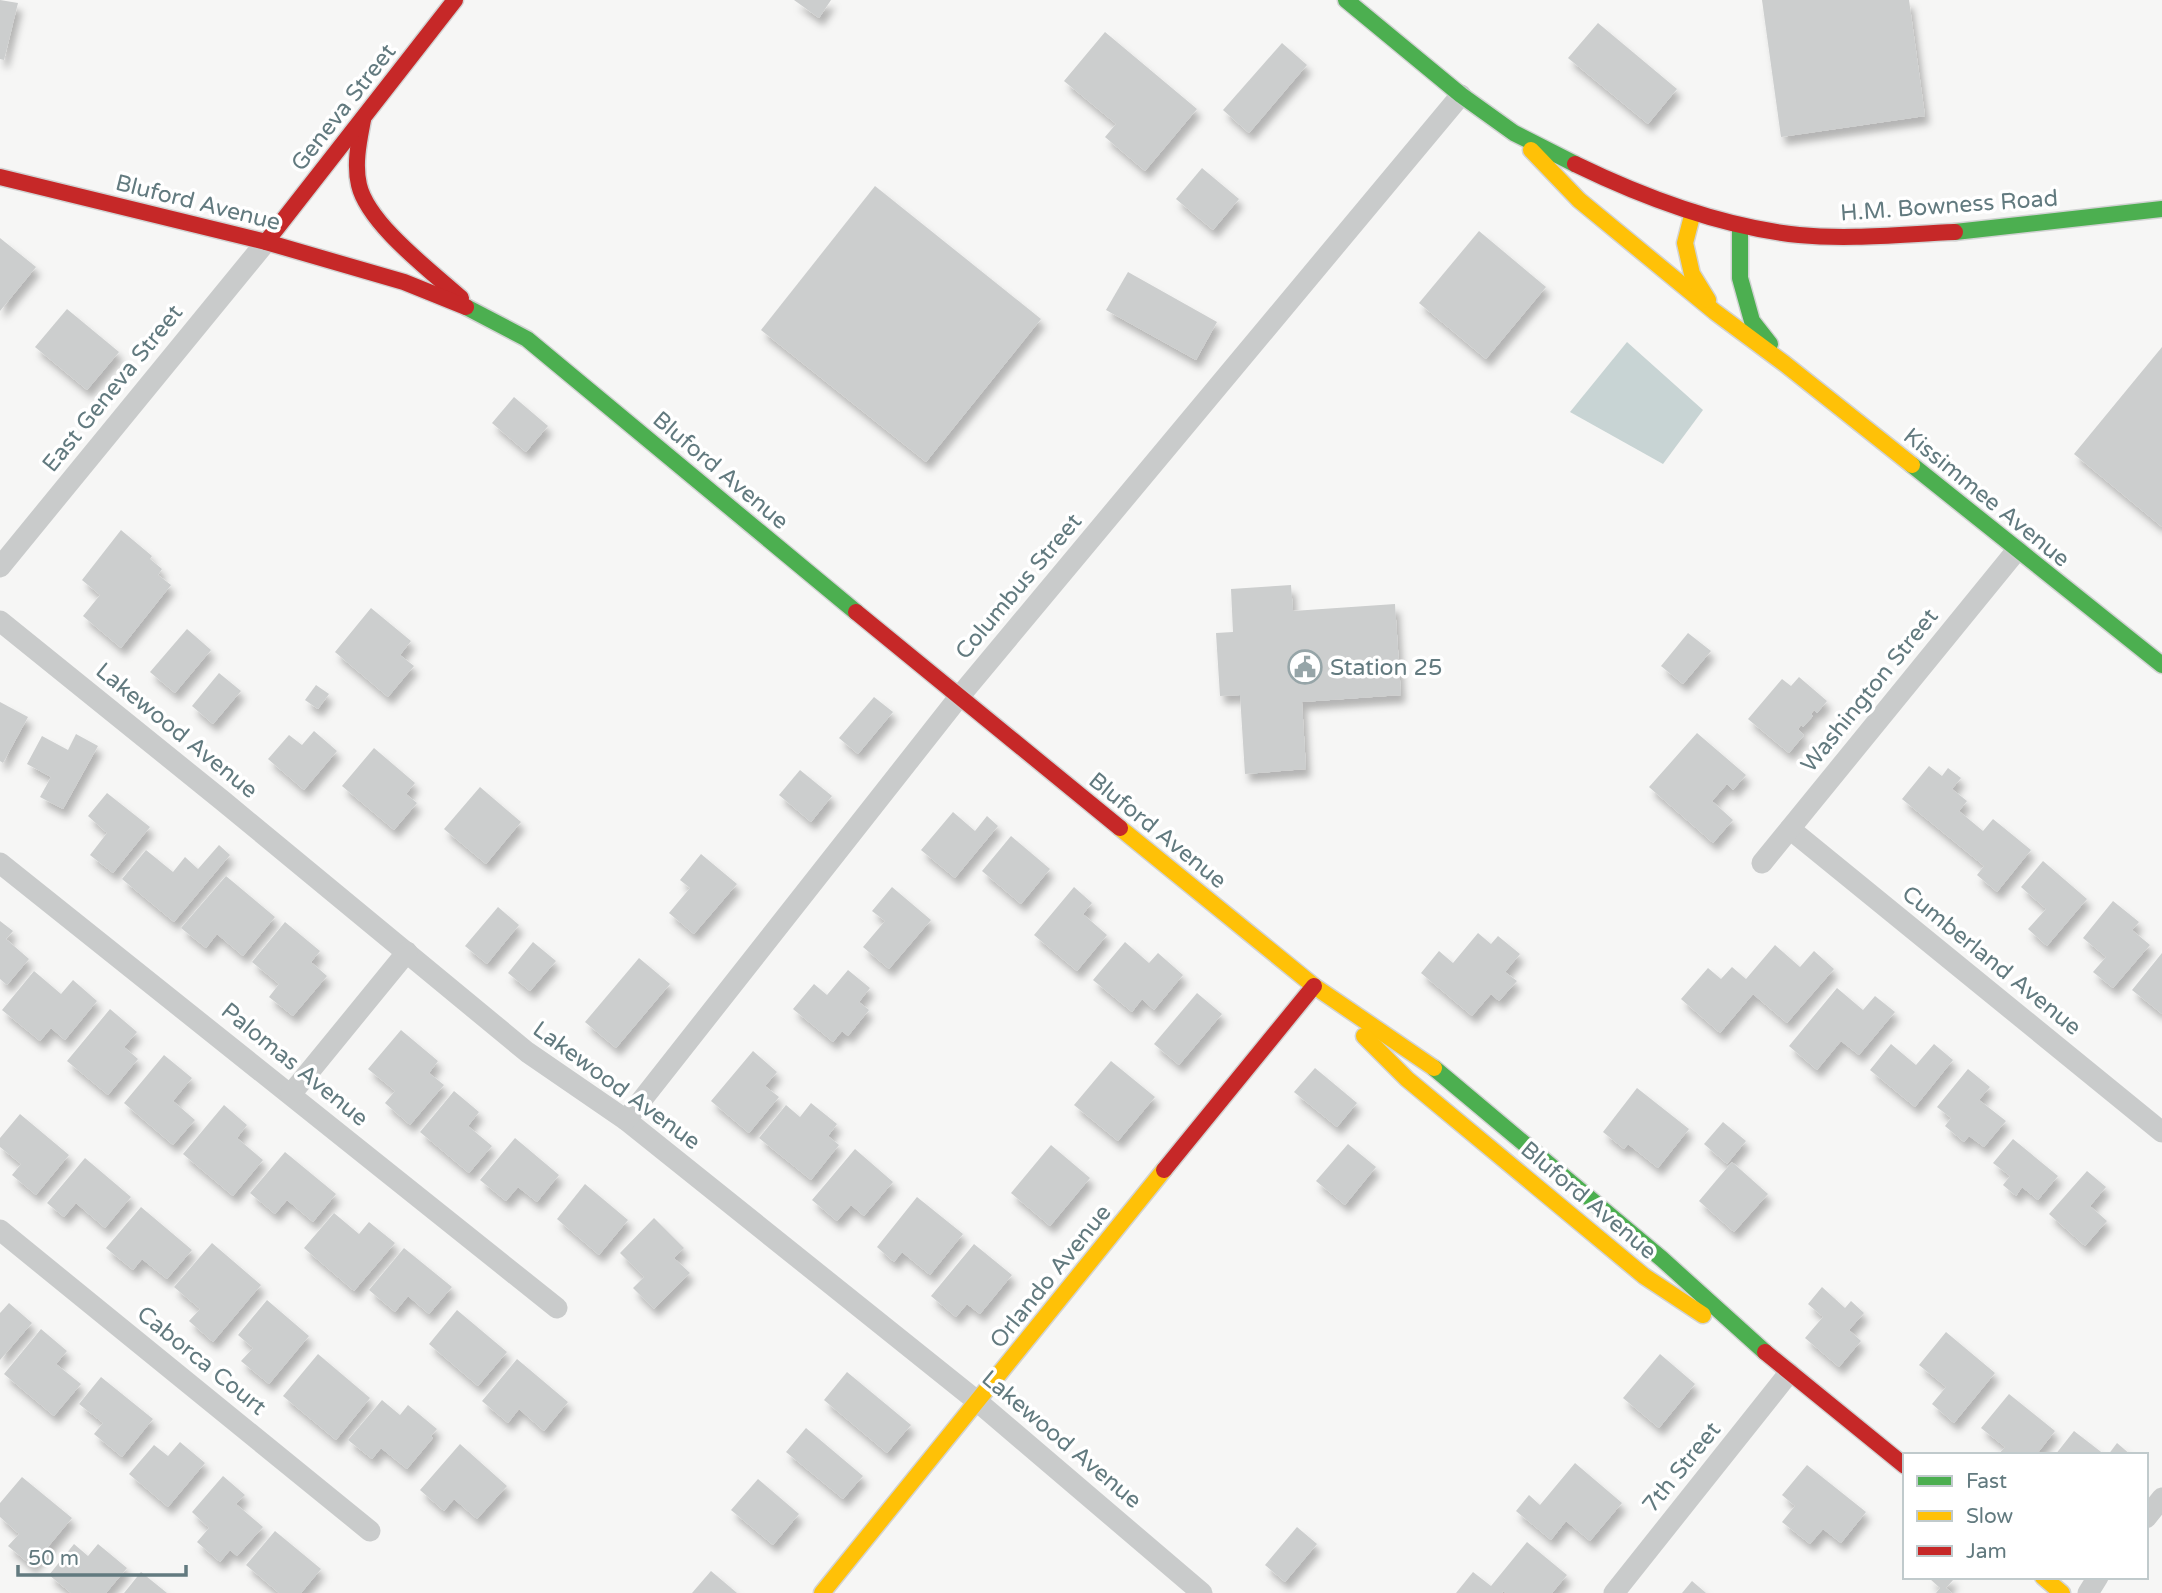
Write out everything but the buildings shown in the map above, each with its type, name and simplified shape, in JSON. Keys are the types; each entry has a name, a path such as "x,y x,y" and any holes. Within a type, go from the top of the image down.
{"street":[{"name":"Geneva Street","path":"266,242 455,0"},
{"name":"Kissimmee Avenue","path":"1346,0 1461,95 1514,133 1604,178 1693,212 1740,226 1740,278 1752,321 1785,363"},
{"name":"Columbus Street","path":"626,1120 959,697 1461,95"},
{"path":"363,119 358,144 358,175 362,196 386,227 475,311"},
{"name":"Kissimmee Avenue","path":"1514,133 1579,200 1715,312 1785,363 2162,665"},
{"name":"Bluford Avenue","path":"0,177 266,242 404,282 475,311 527,340 1314,986 1422,1058 1662,1258 1789,1373 1903,1464"},
{"name":"H.M. Bowness Road","path":"1740,226 1799,235 1836,237 1958,232 2162,209"},
{"path":"1693,212 1685,243 1692,274 1715,312"},
{"name":"East Geneva Street","path":"0,567 266,242"},
{"name":"Washington Street","path":"1762,863 2017,550"},
{"name":"Lakewood Avenue","path":"0,621 527,1052 626,1120 978,1402 1202,1593"},
{"name":"Cumberland Avenue","path":"1790,829 2162,1132"},
{"name":"Palomas Avenue","path":"0,863 556,1308"},
{"path":"291,1094 407,952"},
{"name":"Bluford Avenue","path":"1314,986 1407,1079 1644,1276 1789,1373"},
{"name":"Orlando Avenue","path":"822,1593 1314,986"},
{"name":"Caborca Court","path":"0,1230 370,1531"},
{"name":"7th Street","path":"1614,1593 1789,1373"},
{"path":"2148,1516 2162,1498"},
{"path":"2045,1579 2062,1593"}],"shaded area":[{"path":"1627,342 1703,410 1663,464 1570,412"}],"traffic: fast":[{"path":"1346,0 1461,95 1514,133 1575,164"},
{"path":"1955,232 2162,209"},
{"path":"1740,226 1740,278 1752,321 1770,344"},
{"path":"466,307 527,339 856,612"},
{"path":"1912,465 2162,665"},
{"path":"1434,1068 1662,1259 1765,1352"}],"traffic: slow":[{"path":"1531,150 1579,200 1715,312 1912,465"},
{"path":"1693,212 1685,243 1692,274 1708,300"},
{"path":"1120,828 1314,986 1434,1068"},
{"path":"1364,1036 1407,1079 1644,1276 1703,1315"},
{"path":"822,1593 1164,1170"},
{"path":"2045,1579 2062,1593"}],"traffic: jam":[{"path":"266,242 455,0"},
{"path":"363,120 357,169 365,200 387,231 461,298"},
{"path":"1575,164 1684,209 1770,231 1838,237 1955,232"},
{"path":"0,177 266,242 404,282 466,307"},
{"path":"856,612 1120,828"},
{"path":"1164,1170 1314,986"},
{"path":"1765,1352 1903,1464"}],"place":[{"name":"Station 25","path":"1305,667"}]}
